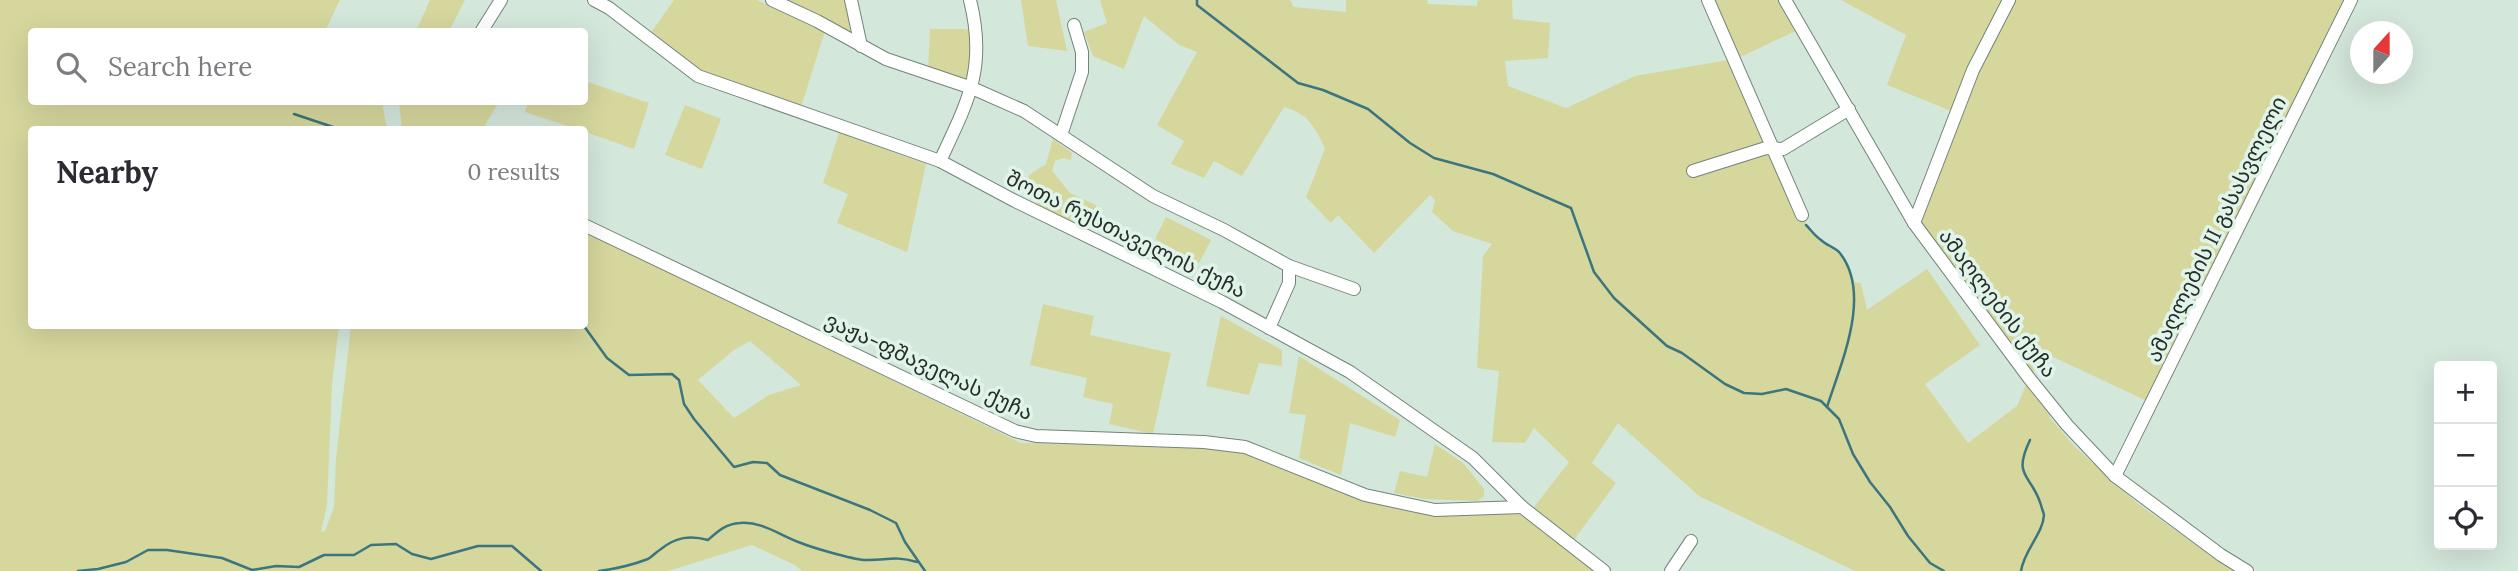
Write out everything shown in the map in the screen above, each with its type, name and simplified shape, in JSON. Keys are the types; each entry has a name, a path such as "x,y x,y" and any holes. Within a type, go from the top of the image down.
{"street":[{"path":"484,28 501,0"},
{"name":"შოთა რუსთაველის ქუჩა","path":"594,0 609,8 698,76 940,161 1015,201 1129,255 1350,372 1474,458 1522,507 1604,571"},
{"path":"772,0 912,69 972,88 1024,111 1153,196 1224,230 1289,266 1354,289"},
{"path":"851,0 861,46"},
{"path":"940,161 972,88 976,35 970,0"},
{"path":"1708,0 1802,215"},
{"name":"ამაღლების ქუჩა","path":"1785,0 1914,223 2029,378 2067,425 2115,476 2246,571"},
{"path":"1914,223 1973,70 2009,0"},
{"name":"ამაღლების II გასასვლელი","path":"2115,476 2351,0"},
{"path":"1060,135 1082,72 1082,52 1074,25"},
{"path":"1693,171 1766,148 1783,149 1849,109"},
{"name":"ვაჟა-ფშაველას ქუჩა","path":"588,227 1015,431 1036,436 1204,442 1245,447 1365,495 1434,510 1522,507"},
{"path":"1269,328 1289,283 1289,266"},
{"path":"1671,571 1691,541"}],"green space":[{"path":"0,0 340,0 326,28 28,28 28,105 383,105 386,126 28,126 28,329 339,329 332,384 327,505 321,532 325,531 334,507 336,458 351,329 588,329 588,231 1021,443 1202,445 1256,456 1351,495 1520,514 1595,571 802,571 752,545 668,571 0,571","holes":["750,341 801,385 769,395 734,418 698,380 734,350"]},
{"path":"430,0 465,0 451,28 417,28"},
{"path":"674,0 757,0 825,31 801,107 699,72 650,34"},
{"path":"780,0 846,0 851,37 820,16"},
{"path":"1021,0 1056,0 1067,51 1028,46"},
{"path":"1100,0 1290,0 1294,7 1346,12 1346,0 1427,0 1428,4 1477,6 1478,0 1512,0 1513,19 1550,23 1548,58 1505,61 1508,86 1566,108 1635,76 1734,59 1708,0 1785,0 1802,28 1734,60 1806,224 1820,240 1837,251 1854,282 1861,283 1867,310 1927,269 1980,345 1925,384 1968,443 2017,406 2029,378 2048,402 2050,418 2075,447 2137,503 2214,558 2239,571 1855,571 1699,496 1618,423 1592,463 1616,483 1573,541 1531,511 1569,462 1534,428 1525,443 1492,442 1499,371 1477,368 1483,256 1492,244 1453,231 1432,212 1435,200 1430,195 1374,253 1338,215 1331,223 1306,197 1325,149 1310,122 1299,113 1284,107 1242,176 1214,161 1204,178 1171,164 1184,141 1157,125 1197,52 1179,45 1144,16 1124,69 1093,56 1084,32 1107,23"},
{"path":"1841,0 2345,0 2147,401 2047,354 2029,378 1914,223 1956,113 1887,85 1906,35"},
{"path":"930,29 971,29 969,82 928,70"},
{"path":"588,82 649,103 634,149 588,133 588,126 567,126 525,112 527,105 588,105"},
{"path":"399,105 497,105 484,126 402,126"},
{"path":"685,105 721,119 702,169 665,155"},
{"path":"839,133 926,164 907,252 837,223 848,194 823,183"},
{"path":"1053,139 1072,153 1071,160 1063,158 1055,161 1052,171 1070,193 1096,205 1096,216 1087,221 1074,221 1059,216 1044,209 1027,194 1029,175 1046,164"},
{"path":"1166,217 1211,240 1199,263 1155,239"},
{"path":"1043,304 1094,316 1090,335 1171,353 1153,434 1109,424 1113,404 1083,397 1087,378 1030,365"},
{"path":"1221,316 1282,350 1282,366 1259,363 1249,395 1206,386"},
{"path":"1299,356 1400,420 1395,437 1350,423 1341,475 1299,458 1306,415 1289,413"},
{"path":"1435,444 1463,463 1484,489 1484,497 1477,501 1424,499 1394,493 1400,471 1427,477"}],"waterway":[{"path":"1197,0 1197,5 1298,83 1323,90 1368,109 1410,143 1434,158 1493,174 1571,208 1594,272 1614,298 1667,346 1682,353 1725,384 1744,393 1762,394 1786,389 1821,401 1839,419 1853,454 1908,536 1930,563 1944,571"},
{"path":"294,114 330,126"},
{"path":"1806,225 1839,252 1849,269 1853,287 1851,328 1827,407"},
{"path":"586,329 607,358 629,375 672,374 679,380 684,404 734,467 753,462 767,463 780,475 896,523 905,542 925,571"},
{"path":"2021,571 2044,515 2023,469 2030,440"},
{"path":"599,571 648,559 678,540 689,537 708,540 726,526 740,523 764,527 807,545 851,558 917,562"},
{"path":"78,571 126,562 148,550 222,558 252,570 276,566 299,567 324,555 354,555 371,545 396,544 412,554 431,559 478,546 512,546 541,571"}]}
